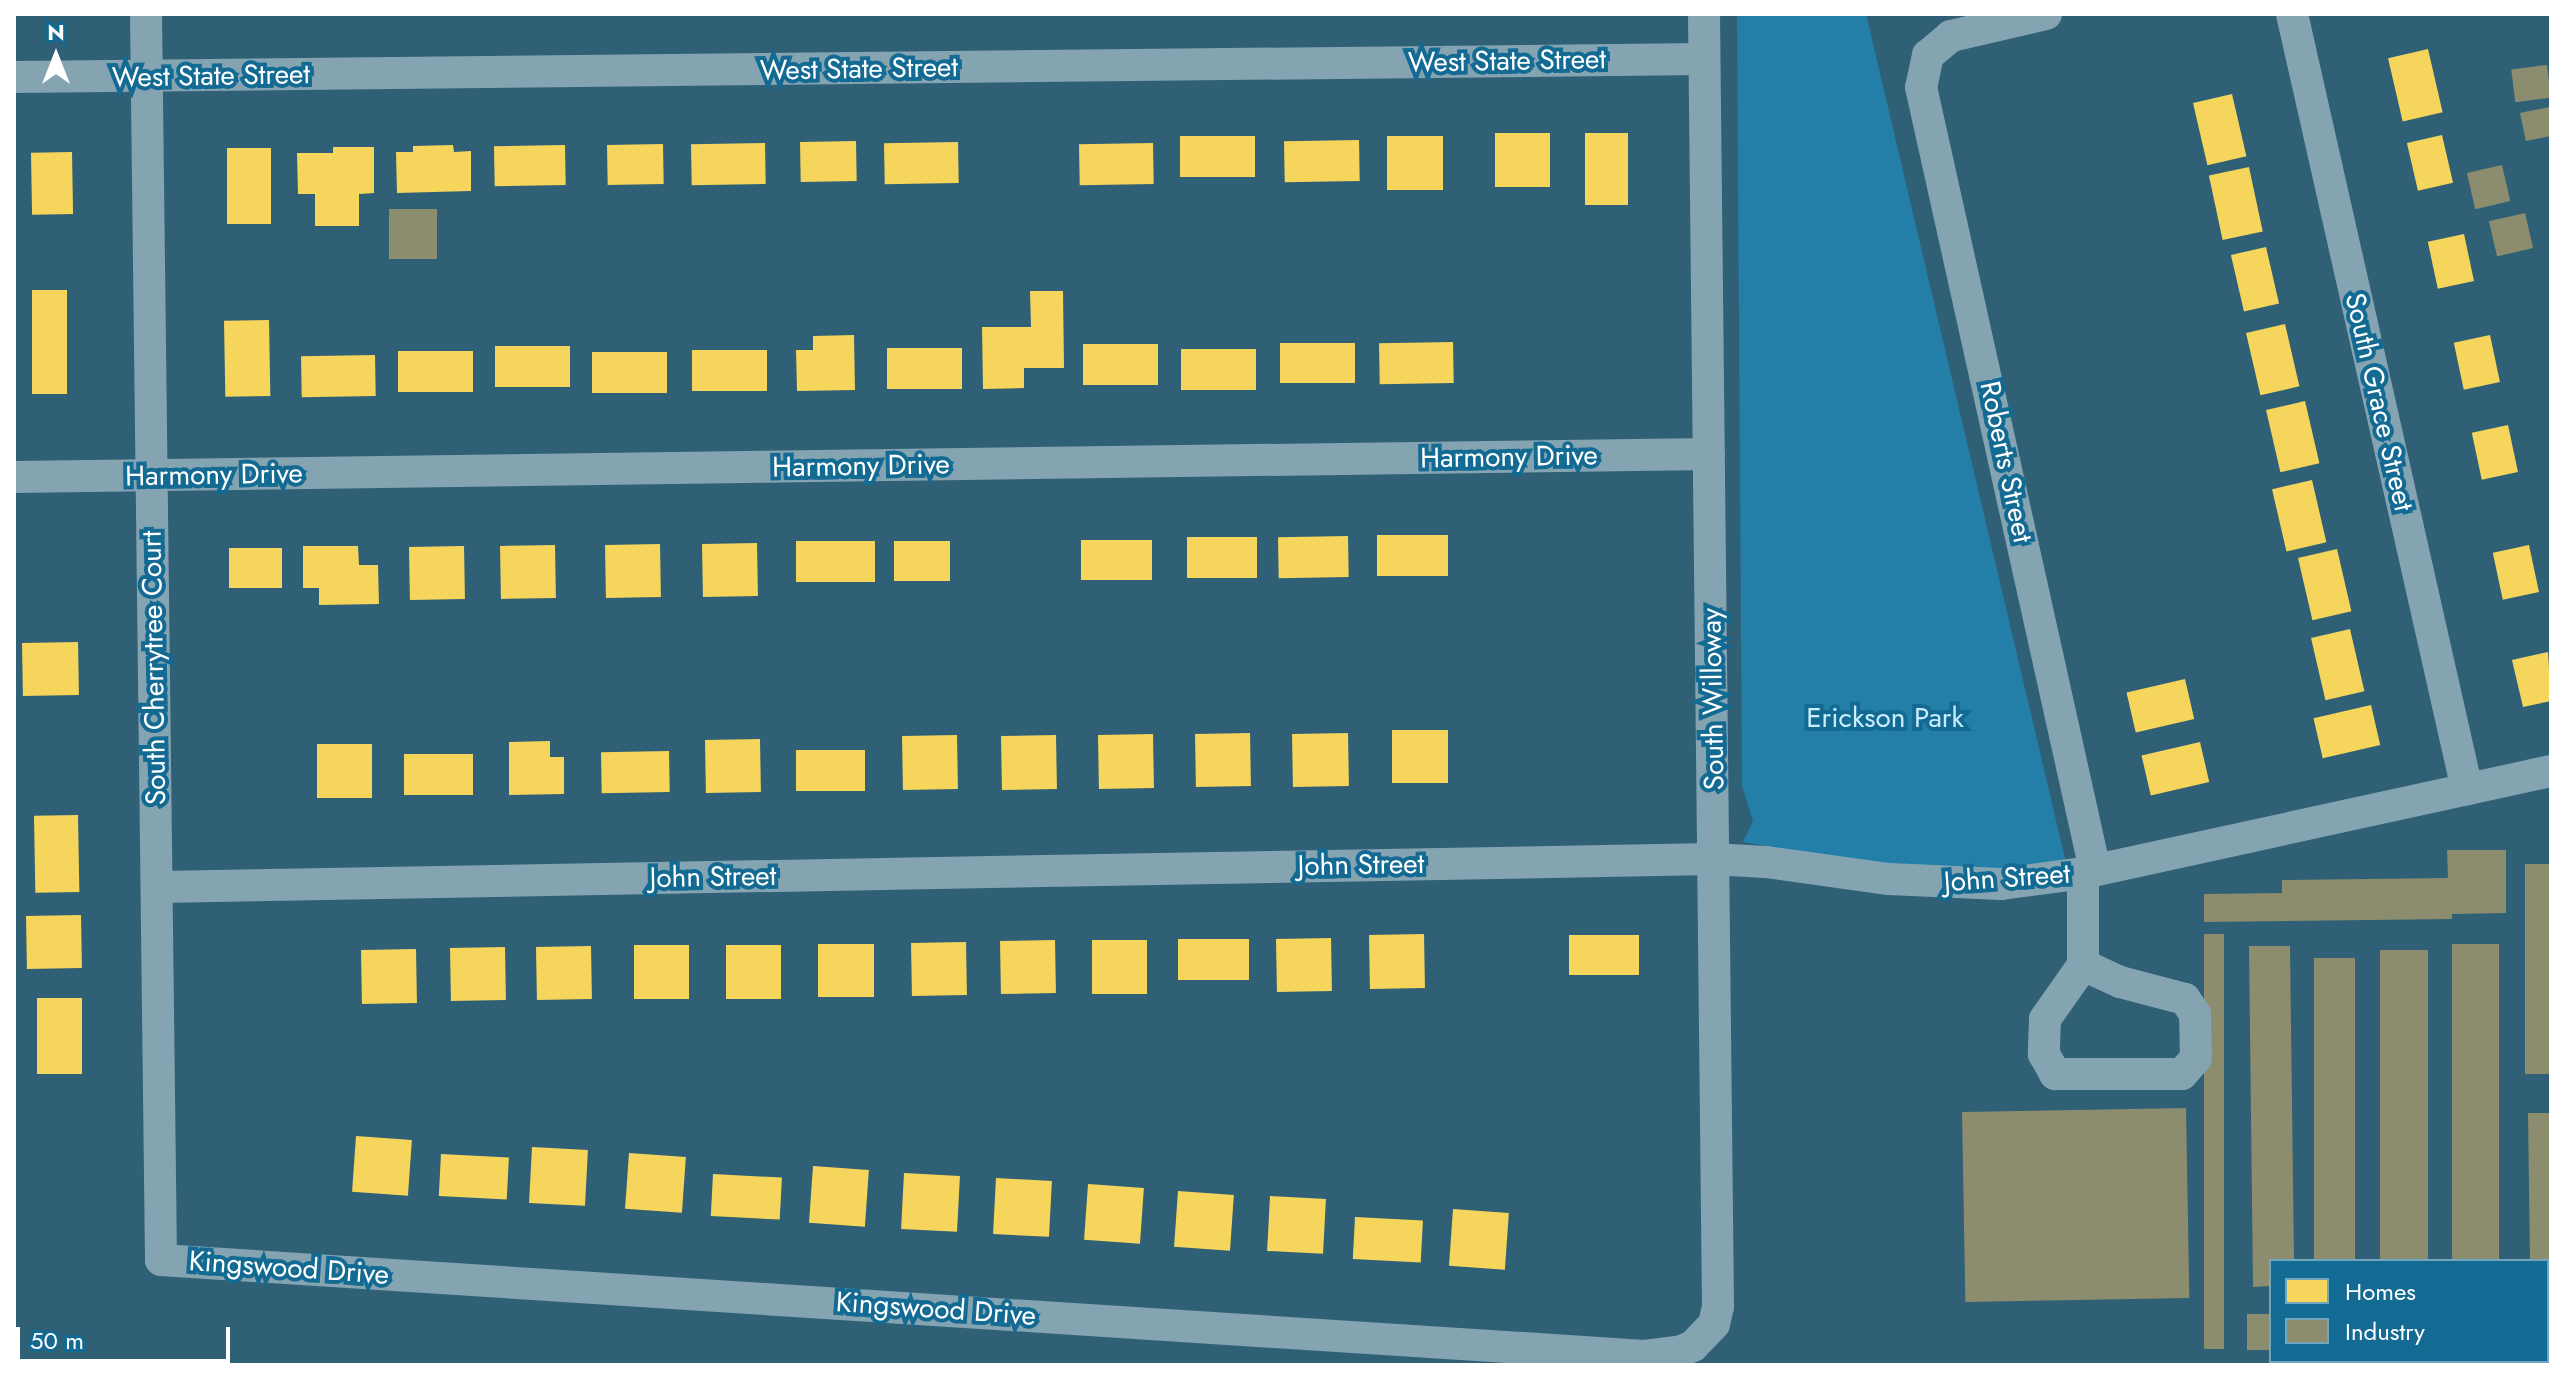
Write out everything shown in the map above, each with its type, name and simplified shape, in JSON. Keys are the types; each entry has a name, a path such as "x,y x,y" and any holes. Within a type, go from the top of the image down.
{"street":[{"name":"South Cherrytree Court","path":"146,14 161,1260"},
{"name":"South Willoway","path":"1704,14 1718,1307 1714,1324 1705,1335"},
{"name":"Roberts Street","path":"2046,14 1951,36 1928,55 1921,87 2089,871 2083,965"},
{"name":"South Grace Street","path":"2292,14 2467,789"},
{"name":"West State Street","path":"14,77 1704,59"},
{"name":"Harmony Drive","path":"14,477 1709,454"},
{"name":"John Street","path":"158,887 1712,859 1951,885 2001,884 2089,871 2551,771"},
{"path":"2083,965 2120,982 2185,999 2195,1014 2196,1058 2182,1074 2055,1074 2044,1054 2045,1019 2083,965"},
{"name":"Kingswood Drive","path":"161,1260 1644,1361 1679,1352 1705,1335"}],"green space":[{"name":"Erickson Park","path":"1737,14 1866,14 2067,867 1947,877 1743,842 1753,821 1742,786"}],"building: Homes":[{"path":"2428,49 2443,112 2403,122 2388,58"},
{"path":"2232,94 2246,156 2207,165 2193,103"},
{"path":"1495,133 1550,133 1550,187 1495,187"},
{"path":"1585,133 1628,133 1628,205 1585,205"},
{"path":"2442,135 2453,183 2418,191 2407,143"},
{"path":"1180,136 1255,136 1255,177 1180,177"},
{"path":"1387,136 1443,136 1443,190 1387,190"},
{"path":"1359,140 1360,181 1285,182 1284,141"},
{"path":"856,141 857,181 801,182 800,142"},
{"path":"958,142 959,183 885,184 884,143"},
{"path":"765,143 766,184 692,185 691,144"},
{"path":"1153,143 1154,184 1080,185 1079,144"},
{"path":"663,144 664,184 608,185 607,145"},
{"path":"453,145 454,152 471,151 471,191 397,193 396,152 413,152 413,146"},
{"path":"565,145 566,185 495,186 494,146"},
{"path":"333,147 374,147 374,193 359,194 359,226 315,226 315,194 298,194 297,153 333,153"},
{"path":"227,148 271,148 271,224 227,224"},
{"path":"72,152 73,214 32,215 31,153"},
{"path":"2249,167 2263,232 2223,240 2209,176"},
{"path":"2464,234 2474,281 2438,289 2428,242"},
{"path":"2266,247 2279,304 2244,312 2231,255"},
{"path":"32,290 67,290 67,394 32,394"},
{"path":"1030,291 1063,291 1064,368 1024,368 1024,388 983,389 982,327 1031,327"},
{"path":"269,320 270,396 225,397 224,321"},
{"path":"2285,324 2299,386 2260,395 2246,333"},
{"path":"854,335 855,390 797,391 796,350 813,350 813,336"},
{"path":"2490,335 2500,382 2464,390 2454,343"},
{"path":"1453,342 1454,383 1380,384 1379,343"},
{"path":"1280,343 1355,343 1355,383 1280,383"},
{"path":"1083,344 1158,344 1158,385 1083,385"},
{"path":"495,346 570,346 570,387 495,387"},
{"path":"887,348 962,348 962,389 887,389"},
{"path":"1181,349 1256,349 1256,390 1181,390"},
{"path":"692,350 767,350 767,391 692,391"},
{"path":"398,351 473,351 473,392 398,392"},
{"path":"592,352 667,352 667,393 592,393"},
{"path":"375,355 376,396 302,397 301,356"},
{"path":"2305,401 2319,463 2280,472 2266,410"},
{"path":"2508,425 2518,472 2482,480 2472,433"},
{"path":"2312,480 2326,542 2286,552 2272,489"},
{"path":"1377,535 1448,535 1448,576 1377,576"},
{"path":"1348,536 1349,577 1279,578 1278,537"},
{"path":"1187,537 1257,537 1257,578 1187,578"},
{"path":"1081,540 1152,540 1152,580 1081,580"},
{"path":"796,541 875,541 875,582 796,582"},
{"path":"894,541 950,541 950,581 894,581"},
{"path":"757,543 758,596 703,597 702,544"},
{"path":"660,544 661,597 606,598 605,545"},
{"path":"555,545 556,598 501,599 500,546"},
{"path":"2529,545 2539,592 2503,600 2493,553"},
{"path":"303,546 358,546 359,565 378,565 379,604 319,605 319,588 303,588"},
{"path":"464,546 465,599 410,600 409,547"},
{"path":"229,548 282,548 282,588 229,588"},
{"path":"2337,549 2351,611 2312,620 2298,558"},
{"path":"2350,629 2364,691 2325,700 2311,638"},
{"path":"78,642 79,695 23,696 22,643"},
{"path":"2548,652 2551,701 2523,707 2512,660"},
{"path":"2185,679 2194,719 2136,732 2127,692"},
{"path":"2371,705 2380,745 2323,758 2314,718"},
{"path":"1392,730 1448,730 1448,783 1392,783"},
{"path":"1250,733 1251,786 1196,787 1195,734"},
{"path":"1348,733 1349,786 1293,787 1292,734"},
{"path":"1153,734 1154,788 1099,789 1098,735"},
{"path":"957,735 958,789 903,790 902,736"},
{"path":"1056,735 1057,789 1002,790 1001,736"},
{"path":"760,739 761,792 706,793 705,740"},
{"path":"550,741 550,757 564,757 564,794 509,795 509,742"},
{"path":"2200,742 2209,782 2151,795 2142,755"},
{"path":"317,744 372,744 372,798 317,798"},
{"path":"796,750 865,750 865,791 796,791"},
{"path":"669,751 670,792 602,793 601,752"},
{"path":"404,754 473,754 473,795 404,795"},
{"path":"78,815 79,892 35,893 34,816"},
{"path":"81,915 82,968 27,969 26,916"},
{"path":"1424,934 1425,988 1370,989 1369,935"},
{"path":"1569,935 1639,935 1639,975 1569,975"},
{"path":"1331,938 1332,991 1277,992 1276,939"},
{"path":"1178,939 1249,939 1249,980 1178,980"},
{"path":"1055,940 1056,993 1001,994 1000,941"},
{"path":"1092,940 1147,940 1147,994 1092,994"},
{"path":"966,942 967,995 912,996 911,943"},
{"path":"818,944 874,944 874,997 818,997"},
{"path":"634,945 689,945 689,999 634,999"},
{"path":"726,945 781,945 781,999 726,999"},
{"path":"591,946 592,999 537,1000 536,947"},
{"path":"505,947 506,1000 451,1001 450,948"},
{"path":"416,949 417,1003 362,1004 361,950"},
{"path":"37,998 82,998 82,1074 37,1074"},
{"path":"356,1136 412,1140 408,1196 352,1192"},
{"path":"532,1147 588,1150 585,1206 529,1203"},
{"path":"629,1153 686,1157 682,1213 625,1209"},
{"path":"441,1154 509,1158 507,1200 439,1196"},
{"path":"813,1166 869,1170 865,1227 809,1223"},
{"path":"904,1173 960,1176 957,1232 901,1229"},
{"path":"713,1174 782,1178 780,1220 711,1216"},
{"path":"996,1178 1052,1181 1049,1237 993,1234"},
{"path":"1088,1184 1144,1188 1140,1244 1084,1240"},
{"path":"1178,1191 1234,1195 1230,1251 1174,1247"},
{"path":"1270,1196 1326,1199 1323,1254 1267,1251"},
{"path":"1453,1209 1509,1213 1505,1270 1449,1266"},
{"path":"1355,1217 1423,1221 1421,1263 1353,1259"}],"building: Industry":[{"path":"2547,65 2551,98 2515,102 2511,69"},
{"path":"2550,107 2551,136 2526,141 2520,113"},
{"path":"2502,165 2510,201 2475,209 2467,173"},
{"path":"389,209 437,209 437,259 389,259"},
{"path":"2525,213 2533,248 2497,256 2489,221"},
{"path":"2447,850 2506,850 2506,913 2452,914 2452,919 2204,922 2204,894 2282,893 2282,880 2448,878"},
{"path":"2525,864 2551,864 2551,1074 2525,1074"},
{"path":"2204,934 2224,934 2224,1349 2204,1349"},
{"path":"2452,944 2499,944 2499,1259 2452,1259"},
{"path":"2249,946 2290,946 2294,1259 2269,1259 2269,1286 2253,1287"},
{"path":"2380,950 2428,950 2428,1259 2380,1259"},
{"path":"2314,958 2355,958 2355,1259 2314,1259"},
{"path":"2186,1108 2189,1298 1965,1302 1962,1112"},
{"path":"2528,1113 2551,1113 2551,1271 2549,1259 2530,1259"},
{"path":"2551,1296 2551,1332 2549,1332"},
{"path":"2247,1314 2269,1314 2269,1350 2247,1350"}]}
